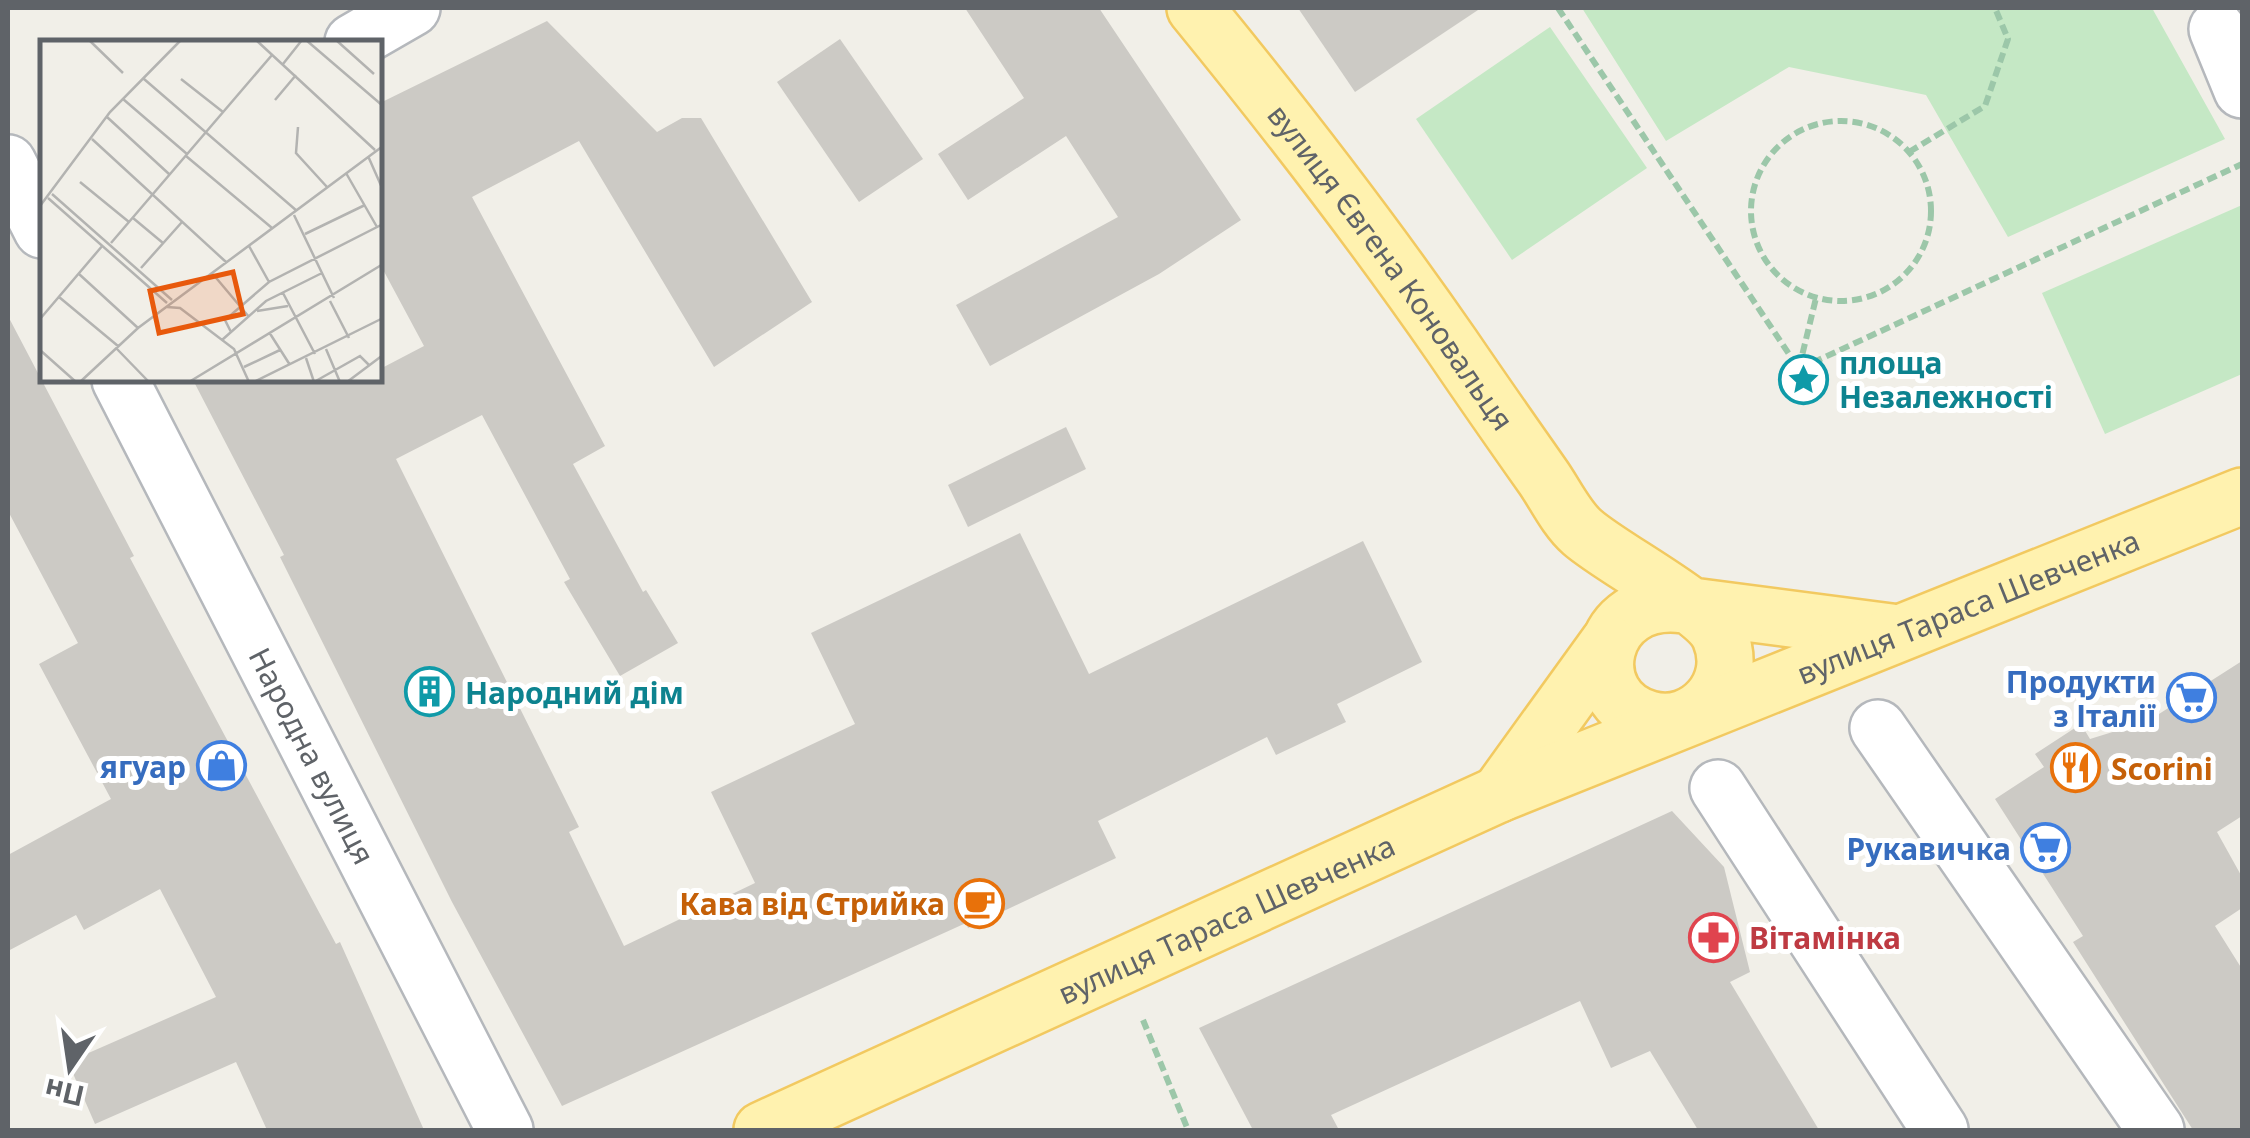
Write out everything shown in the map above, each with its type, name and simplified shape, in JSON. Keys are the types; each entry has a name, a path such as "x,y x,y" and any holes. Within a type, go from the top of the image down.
{"main road":[{"name":"вулиця Євгена Коновальця","path":"1196,8 1350,200 1580,531 1684,605 1895,632"},
{"name":"вулиця Тараса Шевченка","path":"762,1130 1499,794 2242,496"},
{"name":"вулиця Євгена Коновальця","path":"1580,531 1608,643"},
{"path":"1499,794 1620,623 1638,608 1662,602 1684,605"},
{"name":"вулиця Тараса Шевченка","path":"1608,643 1606,666 1612,689 1626,708 1647,718 1670,722 1692,716 1711,702 1722,681 1725,658 1720,635 1705,617 1684,605"}],"street":[{"path":"356,40 412,8"},
{"path":"2217,29 2242,90"},
{"path":"8,163 33,230"},
{"name":"Народна вулиця","path":"121,382 506,1130"},
{"path":"1878,728 2156,1130"},
{"path":"1718,788 1940,1130"}],"path":[{"path":"1558,8 1799,369"},
{"path":"1909,152 1985,106 2008,39 1995,8"},
{"path":"1848,120 1876,127 1909,152 1920,166 1930,194 1931,223 1922,252 1903,277 1877,294 1847,302 1816,298 1788,286 1766,264 1753,237 1752,194 1770,154 1792,134 1818,122 1848,120"},
{"path":"1799,369 2242,164"},
{"path":"1799,369 1816,298"},
{"path":"1143,1020 1188,1130"}],"green space":[{"path":"1582,8 2152,8 2225,139 2008,237 1926,95 1789,67 1666,141"},
{"path":"1550,27 1647,168 1512,260 1416,119"},
{"path":"2242,205 2242,374 2105,434 2042,293"}],"building":[{"path":"965,8 1099,8 1241,220 1159,274 990,366 956,305 1118,217 1066,136 968,200 938,154 1024,98"},
{"path":"1298,8 1481,8 1355,92"},
{"path":"547,21 657,132 682,118 701,118 812,302 714,367 579,141 472,197 605,446 573,464 643,592 646,590 678,643 620,676 564,582 570,579 482,415 396,459 579,827 569,832 624,946 755,883 711,792 855,724 811,633 1020,533 1089,674 1363,541 1422,662 1337,704 1346,722 1276,755 1267,737 1098,821 1116,858 968,928 966,923 562,1106 452,902 280,557 284,555 194,382 382,382 382,368 424,346 382,268 382,102"},
{"path":"840,39 923,159 859,202 777,82"},
{"path":"8,316 134,556 130,558 336,944 340,942 424,1130 267,1130 236,1062 95,1124 68,1062 216,997 160,889 84,930 76,915 8,951 8,855 111,799 39,664 78,643 8,511"},
{"path":"1066,427 1086,469 968,527 948,485"},
{"path":"2242,661 2242,816 2217,832 2242,877 2242,908 2215,926 2242,969 2242,1130 2193,1130 2073,942 2083,936 1995,799 2044,767 2035,754 2081,724 2090,739 2148,721"},
{"path":"1672,811 1724,867 1750,972 1730,982 1819,1130 1698,1130 1650,1051 1611,1068 1580,1001 1331,1115 1339,1130 1253,1130 1199,1028"}],"place":[{"name":"площа Незалежності","path":"1804,379"},
{"name":"Народний дім","path":"430,692"},
{"name":"Продукти з Італії","path":"2191,698"},
{"name":"ягуар","path":"221,766"},
{"name":"Scorini","path":"2076,768"},
{"name":"Рукавичка","path":"2046,848"},
{"name":"Кава від Стрийка","path":"980,903"},
{"name":"Вітамінка","path":"1714,937"}]}
